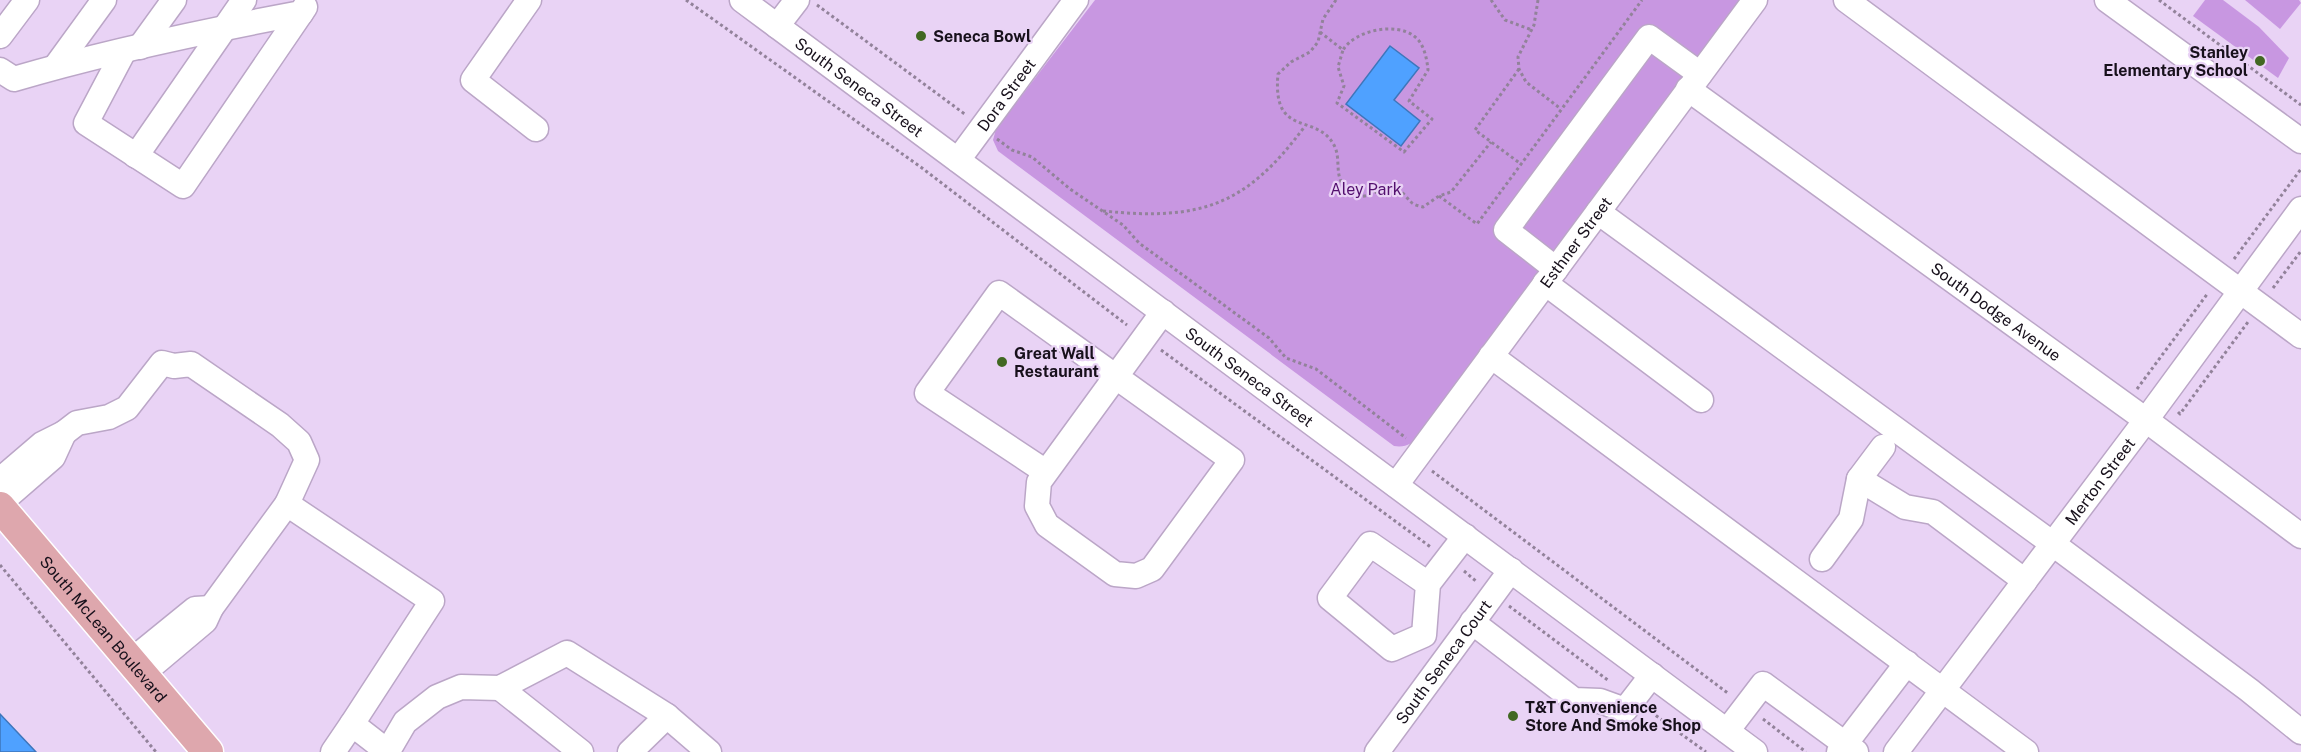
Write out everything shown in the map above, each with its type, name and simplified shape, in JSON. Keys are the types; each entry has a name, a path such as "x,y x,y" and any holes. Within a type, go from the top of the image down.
{"main road":[{"name":"South McLean Boulevard","path":"0,505 208,752"}],"street":[{"path":"0,36 27,0"},
{"path":"56,66 104,0"},
{"path":"174,0 132,49 86,123 183,186 305,6"},
{"path":"136,156 244,0"},
{"path":"529,0 473,80 537,129"},
{"name":"South Seneca Street","path":"742,0 1755,752"},
{"path":"777,26 797,0"},
{"name":"Dora Street","path":"958,160 1076,0"},
{"name":"Esthner Street","path":"1396,484 1755,0"},
{"path":"1846,0 2301,336"},
{"path":"2119,4 2301,141"},
{"path":"0,70 14,79 56,66 224,28 305,6"},
{"name":"South Dodge Avenue","path":"1551,276 1506,230 1649,37 1694,81 2301,536"},
{"name":"Merton Street","path":"1896,752 2146,420 2301,208"},
{"path":"1598,212 2053,544 2249,690 2301,732"},
{"path":"1551,276 1701,400"},
{"path":"1046,472 927,393 999,293 1115,376 1232,460 1152,570 1136,576 1115,574 1047,525 1037,506 1039,482 1115,376 1163,312"},
{"path":"1491,356 2026,752"},
{"path":"0,480 42,444 64,433 77,423 109,417 127,408 162,363 174,366 191,364 280,425 299,442 307,460 287,504 211,608 205,621 137,668"},
{"path":"0,505 53,457 64,433"},
{"path":"1822,558 1851,519 1859,479 1883,447"},
{"path":"1859,479 1905,507 1933,512 2025,581"},
{"path":"287,504 432,601 333,752"},
{"path":"1424,635 1428,584 1465,536"},
{"path":"1424,635 1392,649 1330,598 1370,544 1428,584"},
{"name":"South Seneca Court","path":"1377,752 1511,570"},
{"path":"1472,622 1574,700 1600,701 1625,710 1652,675"},
{"path":"1424,635 1449,654"},
{"path":"352,724 388,751 405,722 437,697 461,687 500,688 567,653 667,716 710,752"},
{"path":"1727,731 1763,684 1846,749 1907,663"},
{"path":"500,688 580,752"},
{"path":"630,752 667,716"}],"path":[{"path":"686,0 922,168 1144,338 1706,752"},
{"path":"811,0 1012,150 1032,158 1070,189 1123,225 1139,243 1269,338 1286,358 1316,369 1404,436 1432,472 1806,752"},
{"path":"1336,0 1323,19 1318,42 1310,52 1291,62 1278,74 1277,92 1284,111 1296,123 1324,132 1335,147 1337,172 1348,190 1364,196 1389,187 1398,190 1412,204 1423,207 1439,196 1451,192 1491,141"},
{"path":"1491,0 1505,20 1532,30"},
{"path":"1538,0 1532,30 1518,57 1519,69 1526,82 1561,109"},
{"path":"1439,196 1477,224 1642,0"},
{"path":"2159,0 2301,105"},
{"path":"1401,30 1416,37 1426,55 1428,70 1409,100 1432,119 1404,152 1337,103 1344,86 1338,67 1343,50 1348,42 1366,32 1401,30"},
{"path":"1320,32 1343,50"},
{"path":"1519,69 1474,130 1521,164"},
{"path":"1101,211 1139,215 1176,214 1195,210 1234,196 1251,185 1282,157 1305,126"},
{"path":"0,565 156,752"}],"green space":[{"name":"Aley Park","path":"1095,0 1741,0 1420,436 1408,444 1394,446 998,151 993,140 996,129"},
{"path":"2205,0 2223,0 2259,27 2289,58 2278,78 2193,16"},
{"path":"2245,0 2299,0 2301,3 2280,29"}],"water":[{"path":"1390,46 1419,68 1394,100 1420,121 1401,146 1346,104"},
{"path":"0,714 36,752 0,752"}],"place":[{"name":"Seneca Bowl","path":"921,36"},
{"name":"Stanley Elementary School","path":"2260,61"},
{"name":"Great Wall Restaurant","path":"1002,362"},
{"name":"T&T Convenience Store And Smoke Shop","path":"1513,716"}]}
